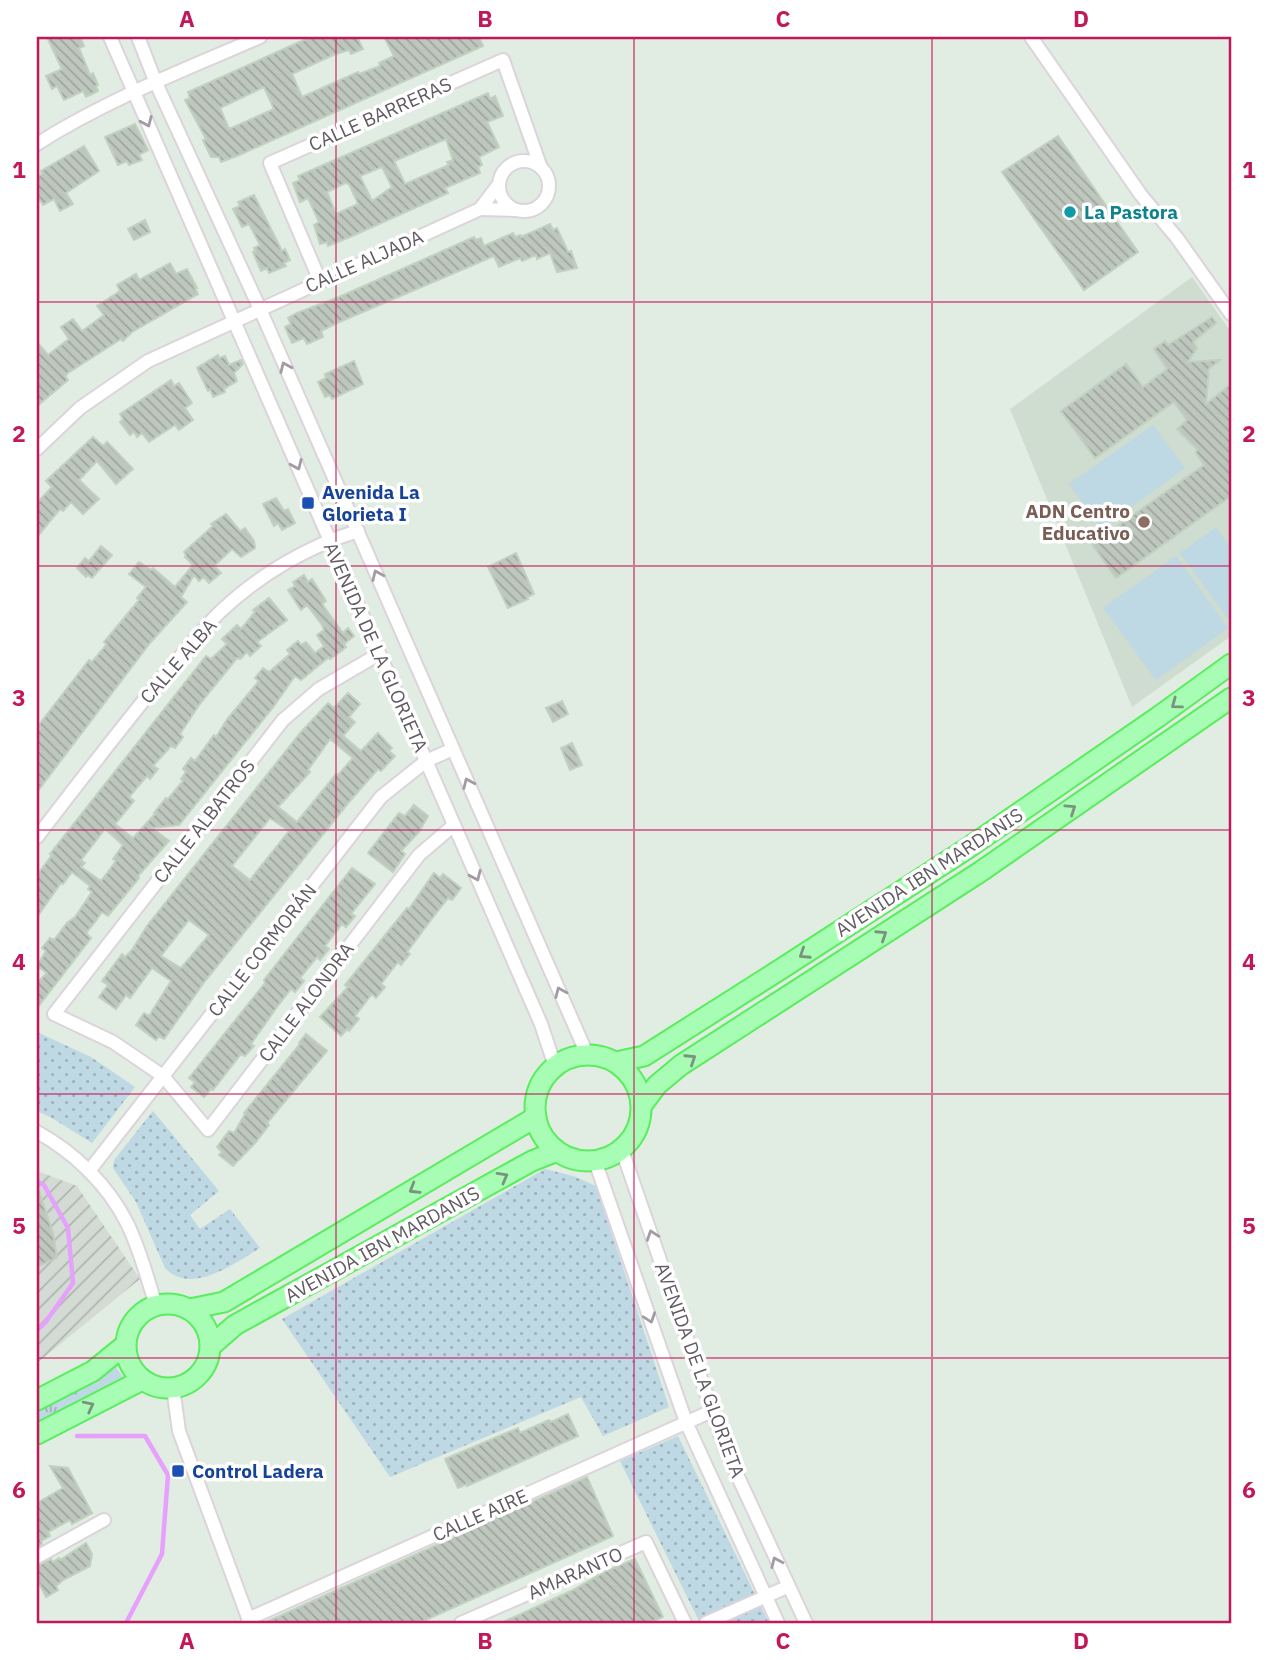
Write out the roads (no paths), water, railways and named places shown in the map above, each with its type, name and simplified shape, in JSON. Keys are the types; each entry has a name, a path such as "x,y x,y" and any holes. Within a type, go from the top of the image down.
{"main road":[{"name":"AVENIDA IBN MARDANIS","path":"615,1062 644,1056 793,962 968,848 1231,664"},
{"name":"AVENIDA IBN MARDANIS","path":"642,1105 657,1085 681,1065 980,872 1231,698"},
{"path":"587,1054 602,1056 615,1062 629,1073 638,1088 642,1105 640,1122 633,1138 622,1150 595,1161 582,1161 557,1151 547,1142 536,1117 538,1089 545,1076 570,1057 587,1054"},
{"name":"AVENIDA IBN MARDANIS","path":"190,1310 224,1302 536,1117"},
{"name":"AVENIDA IBN MARDANIS","path":"211,1346 235,1325 532,1161 557,1151"},
{"path":"156,1305 180,1305 190,1310 201,1319 208,1331 211,1346 204,1369 185,1385 173,1388 162,1388 142,1380 127,1358 125,1345 134,1320 144,1310 156,1305"},
{"path":"37,1401 93,1371 125,1345"},
{"path":"37,1434 142,1380"}],"street":[{"name":"AVENIDA DE LA GLORIETA","path":"110,37 541,1024 555,1066"},
{"name":"AVENIDA DE LA GLORIETA","path":"138,37 254,311 358,531 587,1054"},
{"path":"37,144 134,91 260,37"},
{"path":"1031,37 1141,195 1177,238 1231,314"},
{"name":"CALLE BARRERAS","path":"320,281 271,163 503,60 541,168"},
{"path":"519,162 535,164 541,168 549,183 545,199 532,209 480,209 499,184 505,170 519,162"},
{"path":"499,184 503,199 516,210"},
{"name":"CALLE ALJADA","path":"37,449 80,408 148,361 480,209"},
{"name":"CALLE ALBA","path":"37,837 149,693 221,611 246,590 289,562 329,540 358,531"},
{"name":"CALLE ALBATROS","path":"163,1076 113,1042 54,1014 283,720 319,690 379,654"},
{"name":"CALLE CORMORÁN","path":"89,1171 381,797 426,761 453,749"},
{"name":"CALLE ALONDRA","path":"163,1076 208,1130 418,855 454,825"},
{"path":"37,1132 67,1151 106,1190 127,1222 156,1305"},
{"name":"AVENIDA DE LA GLORIETA","path":"622,1150 726,1451 806,1623"},
{"name":"AVENIDA DE LA GLORIETA","path":"595,1161 686,1422 778,1623"},
{"path":"173,1388 179,1432 249,1621"},
{"name":"CALLE AIRE","path":"249,1621 712,1411"},
{"path":"37,1557 104,1520"},
{"name":"AMARANTO","path":"461,1623 646,1542 685,1623"},
{"path":"706,1623 787,1587"}],"waterway":[{"path":"37,1182 44,1185 68,1228 73,1283 37,1330"},
{"path":"77,1436 145,1436 168,1475 162,1554 126,1623"}],"place":[{"name":"La Pastora","path":"1070,212"},
{"name":"Avenida La Glorieta I","path":"308,503"},
{"name":"ADN Centro Educativo","path":"1144,522"},
{"name":"Control Ladera","path":"178,1471"}]}
